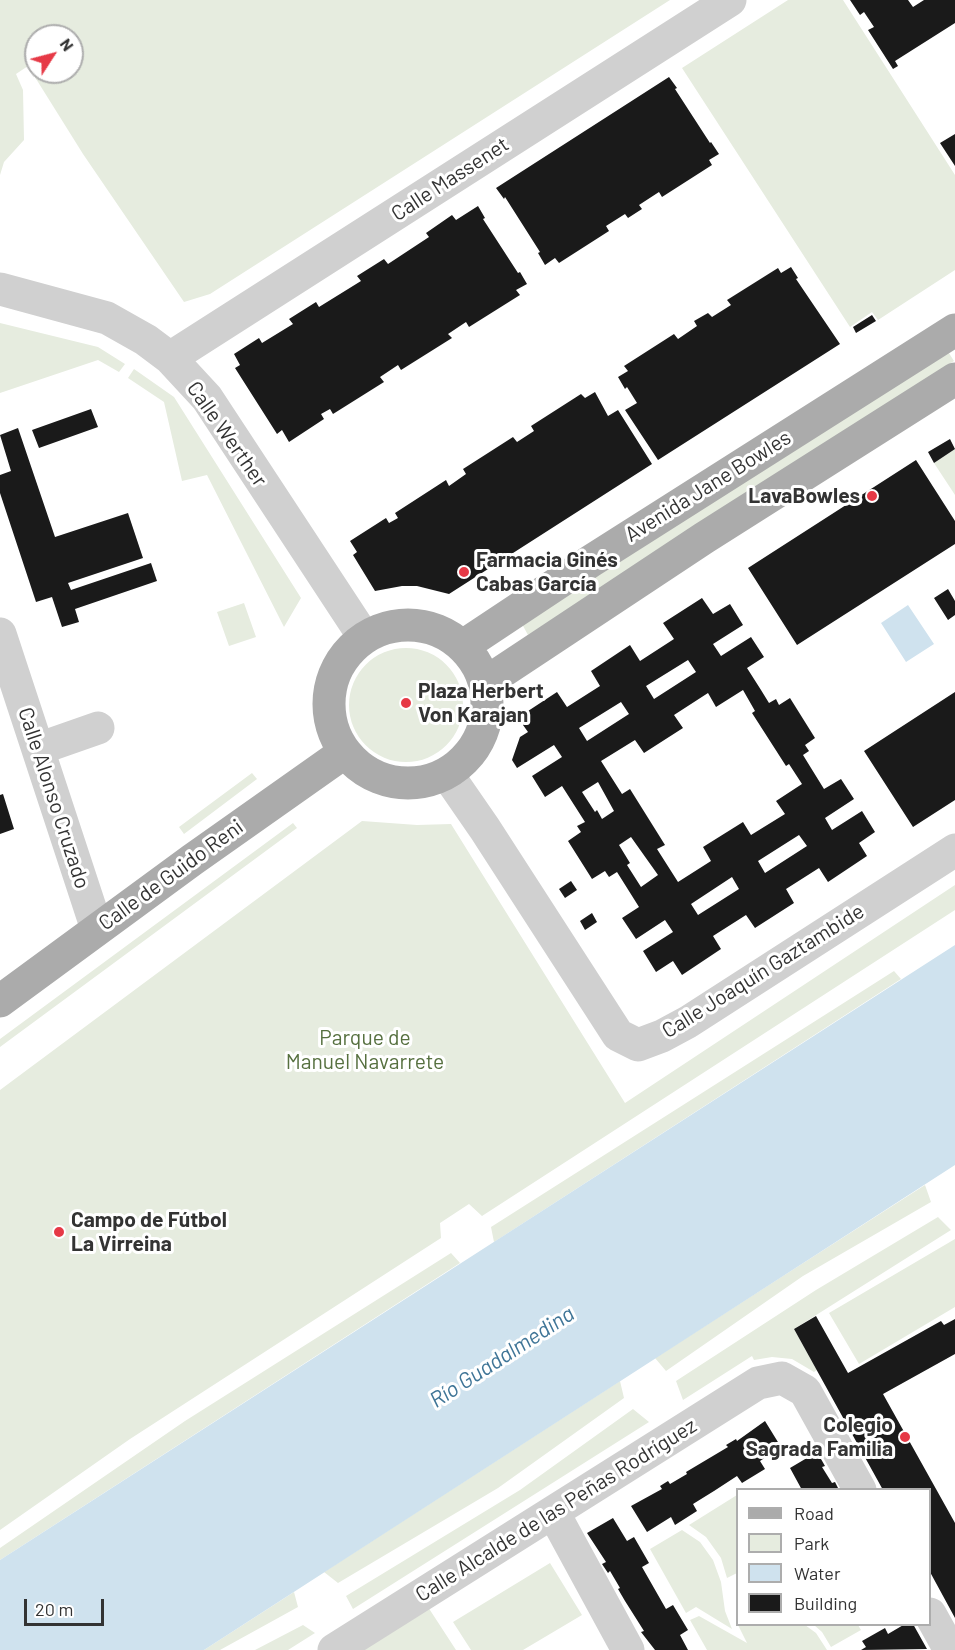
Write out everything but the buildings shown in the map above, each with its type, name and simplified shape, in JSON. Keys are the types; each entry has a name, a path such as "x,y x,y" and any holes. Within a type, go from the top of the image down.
{"main road":[{"name":"Avenida Jane Bowles","path":"463,646 591,561 955,330"},
{"name":"Avenida Jane Bowles","path":"485,683 684,551 955,379"},
{"path":"400,624 434,628 463,646 477,663 485,683 488,710 481,737 466,759 447,774 419,783 393,783 369,774 345,752 333,731 328,707 331,683 339,664 351,648 364,637 400,624"},
{"name":"Calle de Guido Reni","path":"0,1001 345,752"}],"street":[{"name":"Calle Massenet","path":"170,358 730,0"},
{"name":"Calle Werther","path":"0,289 107,318 146,340 170,358 207,398 364,637"},
{"name":"Calle Alonso Cruzado","path":"0,634 97,929"},
{"path":"38,749 98,728"},
{"name":"Calle Joaquín Gaztambide","path":"447,774 479,819 613,1028 618,1035 638,1045 662,1036 688,1022 955,849"},
{"name":"Calle Alcalde de las Peñas Rodríguez","path":"334,1650 758,1383 782,1378 805,1391 859,1488"},
{"path":"553,1512 628,1650"},
{"path":"931,1616 950,1650"}],"green space":[{"path":"0,0 670,0 210,294 184,302 83,154 39,84 84,84 84,24 24,24 24,69 16,74 23,90 24,140 4,162 0,175"},
{"path":"788,0 843,0 955,175 955,270 878,320 872,312 850,327 682,68"},
{"path":"0,323 98,347 125,364 119,372 98,360 0,393"},
{"path":"947,350 954,361 528,635 522,624"},
{"path":"134,369 174,397 301,598 284,627 207,475 182,481 164,402 128,378"},
{"path":"955,449 955,495 934,463"},
{"path":"244,603 256,637 229,646 217,612"},
{"path":"406,648 428,652 438,657 454,673 459,683 463,705 459,727 454,737 438,753 428,758 406,762 384,758 374,753 358,737 353,727 349,705 353,683 358,673 374,657 384,652"},
{"path":"252,773 257,779 184,834 179,827"},
{"name":"Parque de Manuel Navarrete","path":"362,821 417,825 451,824 625,1103 955,885 955,910 482,1216 469,1204 440,1223 441,1238 130,1439 0,1530 0,1090"},
{"path":"293,823 297,828 0,1047 0,1039"},
{"path":"894,971 901,979 494,1242 491,1227"},
{"path":"925,1185 931,1202 803,1276 666,1371 655,1358"},
{"path":"938,1217 951,1230 794,1329 817,1370 814,1372 792,1359 772,1357 754,1360 752,1356 683,1400 676,1381 816,1290"},
{"path":"955,1239 955,1307 859,1364 829,1313"},
{"path":"451,1253 460,1263 0,1560 0,1548 185,1421"},
{"path":"620,1381 624,1398 498,1488 338,1583 324,1572"},
{"path":"633,1409 649,1422 353,1609 346,1596 520,1490"},
{"path":"736,1496 736,1574 727,1578 721,1558 706,1537 689,1525"},
{"path":"682,1530 700,1542 713,1560 721,1582 725,1611 732,1629 696,1607 686,1613 650,1549"},
{"path":"550,1563 582,1615 523,1650 471,1650 453,1622"},
{"path":"294,1592 298,1607 220,1650 204,1650"},
{"path":"428,1607 456,1650 361,1650"},
{"path":"699,1616 747,1643 738,1626 806,1626 816,1633 827,1650 707,1650 690,1620"},
{"path":"303,1625 315,1633 288,1650 255,1650"},
{"path":"815,1626 859,1626 861,1630 831,1647 822,1632"}],"water":[{"path":"908,605 934,644 906,662 881,623"},
{"name":"Río Guadalmedina","path":"955,945 955,1165 204,1650 0,1650 0,1560"}],"place":[{"name":"LavaBowles","path":"872,496"},
{"name":"Farmacia Ginés Cabas García","path":"464,572"},
{"name":"Plaza Herbert Von Karajan","path":"406,703"},
{"name":"Campo de Fútbol La Virreina","path":"59,1232"},
{"name":"Colegio Sagrada Familia","path":"905,1437"}]}
